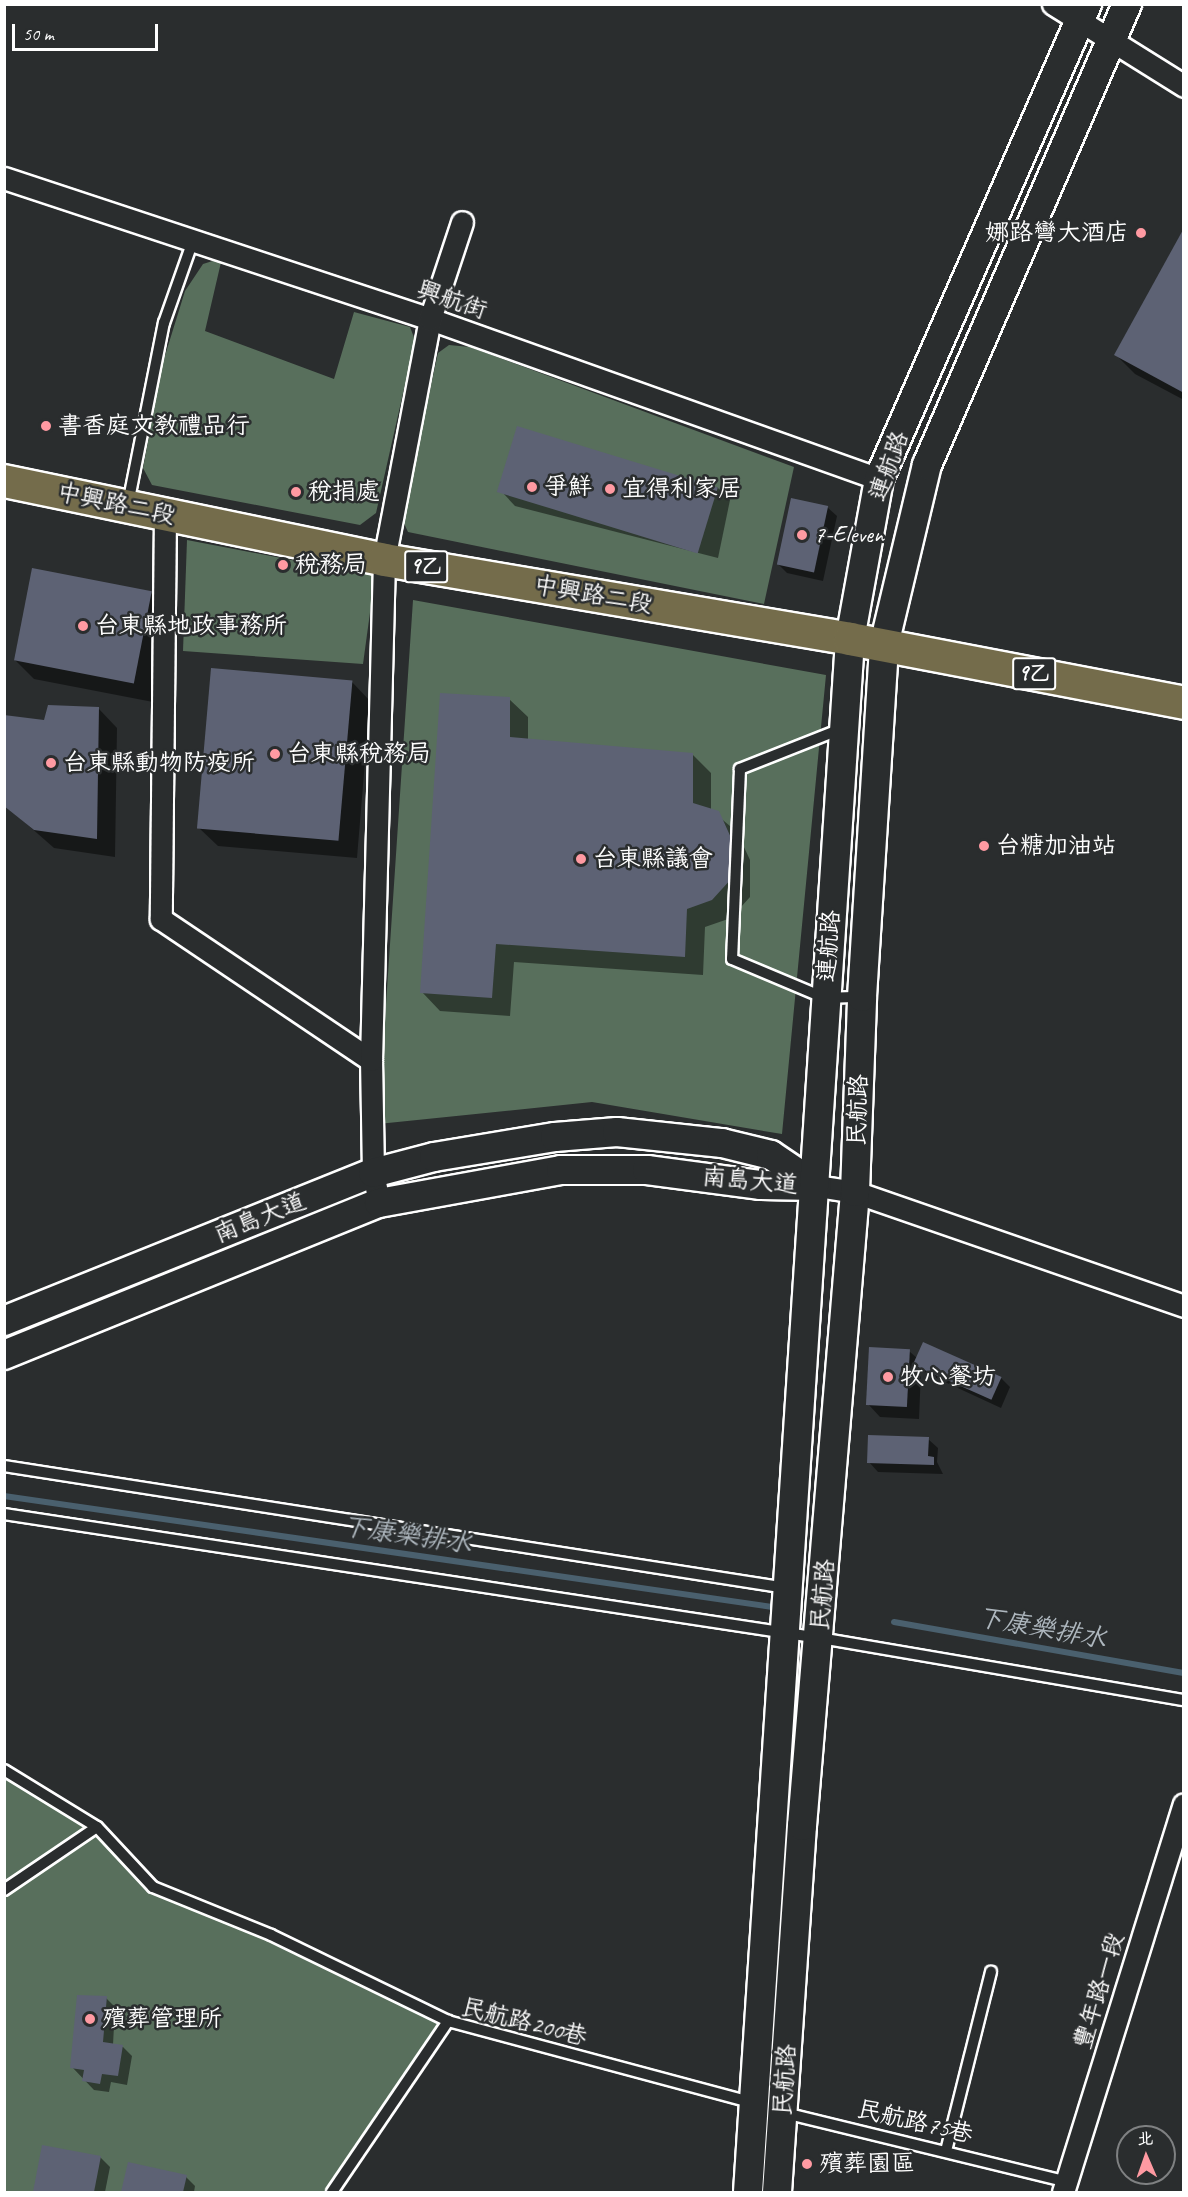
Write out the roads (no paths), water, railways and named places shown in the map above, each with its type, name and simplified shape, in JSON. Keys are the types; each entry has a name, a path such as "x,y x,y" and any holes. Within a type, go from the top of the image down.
{"main road":[{"name":"中興路二段","path":"4,481 384,560 884,645 1184,703"}],"street":[{"path":"1053,4 1084,12 1111,41 1184,86"},
{"name":"連航路","path":"862,997 884,645 927,465 1127,4"},
{"name":"連航路","path":"825,998 850,639 879,479 1084,12"},
{"name":"興航街","path":"4,178 194,238 430,319 879,479"},
{"path":"379,1203 373,1173 371,1060 384,560 430,319 462,222"},
{"path":"970,275 1002,292"},
{"path":"165,514 161,918 371,1060"},
{"name":"民航路","path":"748,2193 768,2108 820,1638 855,1192 862,997"},
{"name":"民航路","path":"777,2193 768,2108 787,1633 817,1186 825,998"},
{"name":"南島大道","path":"4,1320 373,1173 504,1146 617,1132 722,1143 771,1155 817,1186"},
{"name":"南島大道","path":"4,1355 379,1203 561,1170 647,1170 761,1185 817,1186"},
{"path":"817,1186 855,1192 1184,1306"},
{"name":"豐年路一段","path":"1065,2187 1184,1804"}],"lane":[{"path":"127,507 164,323 194,238"},
{"path":"844,728 740,769 732,959 825,998 862,997"},
{"path":"4,1466 790,1588"},
{"path":"4,1514 820,1638 1184,1700"},
{"path":"4,1770 97,1827 153,1887 271,1935 448,2021"},
{"path":"4,1890 97,1827"},
{"path":"946,2151 991,1972"},
{"name":"民航路200巷","path":"332,2193 448,2021 768,2108"},
{"name":"民航路75巷","path":"768,2108 946,2151 1065,2187"}],"waterway":[{"name":"下康樂排水","path":"4,1496 779,1608"},
{"name":"下康樂排水","path":"894,1622 1184,1673"}],"place":[{"name":"娜路彎大酒店","path":"1141,233"},
{"name":"書香庭文教禮品行","path":"46,426"},
{"name":"爭鮮","path":"532,487"},
{"name":"宜得利家居","path":"610,489"},
{"name":"稅捐處","path":"296,492"},
{"name":"7-Eleven","path":"802,535"},
{"name":"稅務局","path":"283,565"},
{"name":"台東縣地政事務所","path":"83,626"},
{"name":"台東縣稅務局","path":"275,754"},
{"name":"台東縣動物防疫所","path":"51,763"},
{"name":"台糖加油站","path":"984,846"},
{"name":"台東縣議會","path":"581,859"},
{"name":"牧心餐坊","path":"888,1377"},
{"name":"殯葬管理所","path":"90,2019"},
{"name":"殯葬園區","path":"807,2164"}]}
